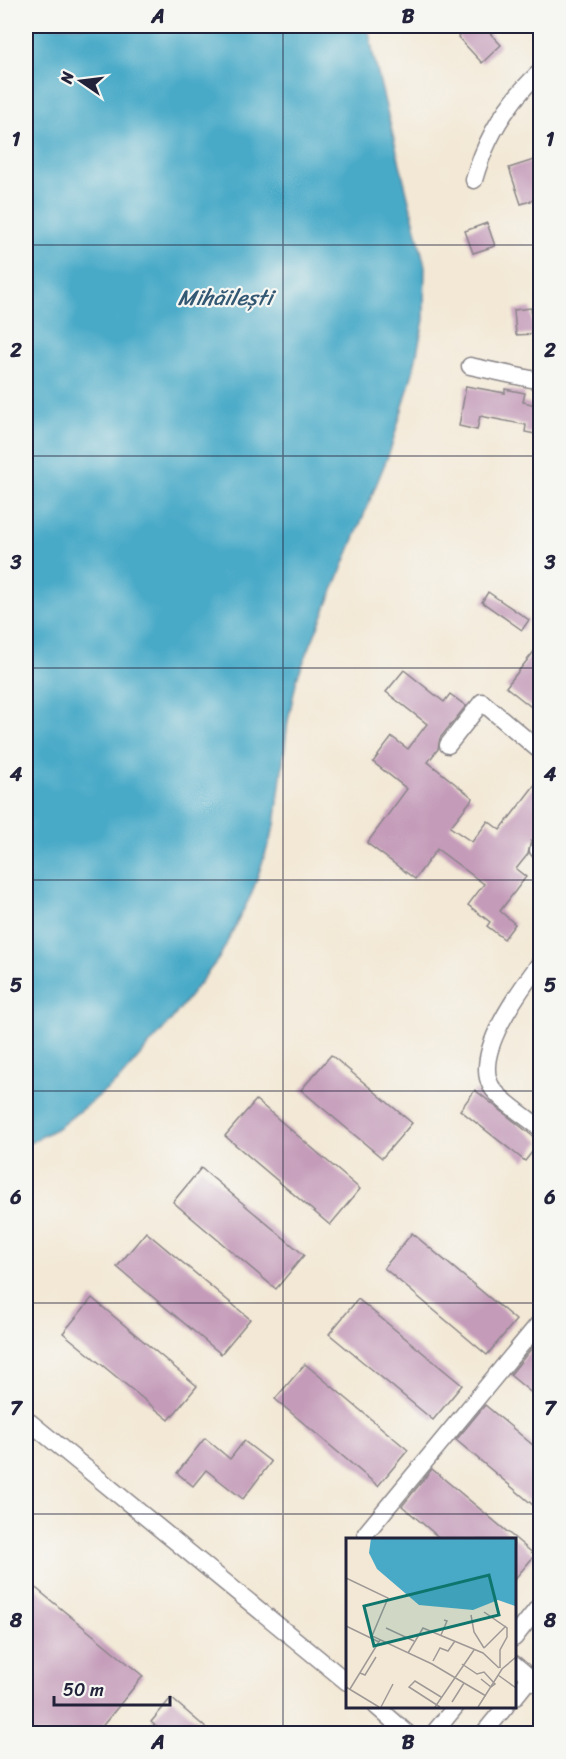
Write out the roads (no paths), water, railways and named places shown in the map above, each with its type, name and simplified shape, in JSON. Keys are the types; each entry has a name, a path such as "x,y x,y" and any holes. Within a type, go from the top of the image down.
{"street":[{"path":"474,180 485,146 498,120 540,72"},
{"path":"470,366 540,381"},
{"path":"448,745 482,702 540,751"},
{"path":"540,963 505,1018 490,1047 486,1074 492,1089 540,1128"},
{"path":"366,1533 540,1322"},
{"path":"26,1419 346,1681"},
{"path":"515,1636 540,1605"},
{"path":"515,1666 535,1682 515,1697"},
{"path":"377,1708 408,1734"},
{"path":"434,1734 455,1708"},
{"path":"483,1734 505,1708"}],"water":[{"name":"Mihăilești","path":"26,26 368,26 425,266 424,320 413,372 390,451 297,678 288,721 275,825 252,893 219,958 172,1019 119,1080 59,1127 26,1145"}]}
